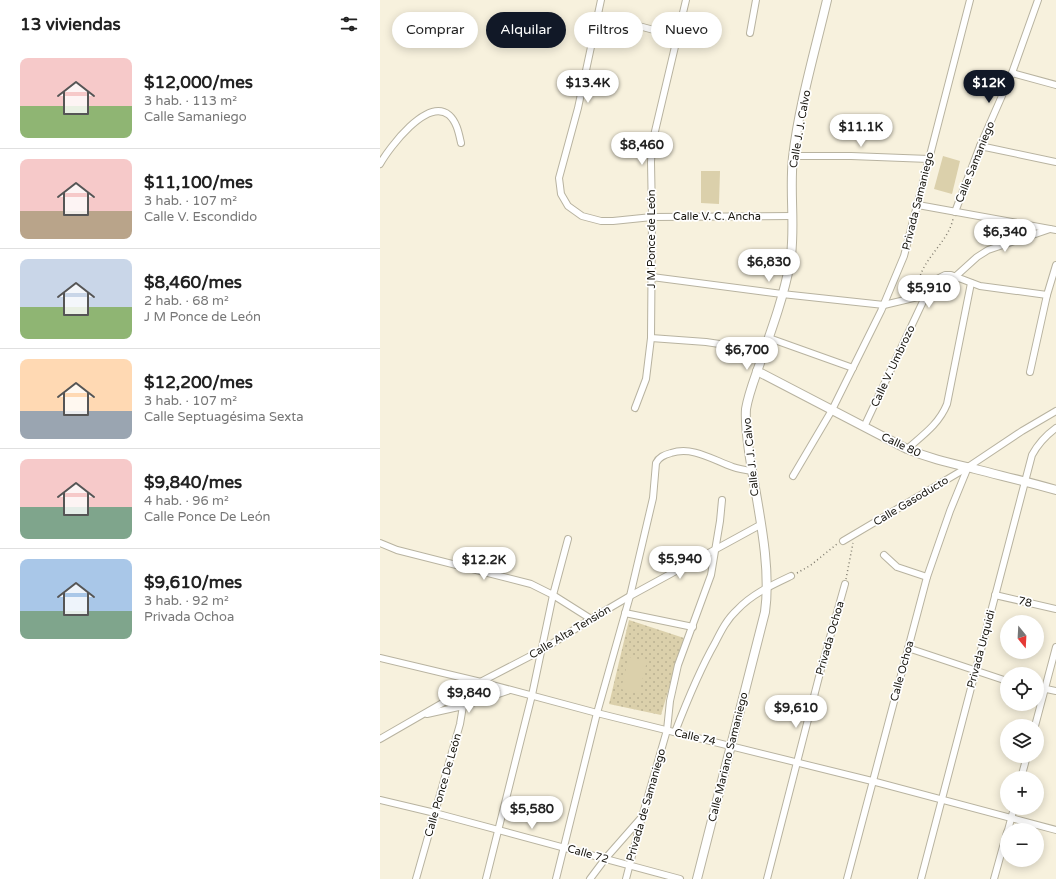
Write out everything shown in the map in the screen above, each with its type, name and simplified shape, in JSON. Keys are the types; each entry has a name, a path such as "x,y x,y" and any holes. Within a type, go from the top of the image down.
{"street":[{"path":"598,12 600,0"},
{"name":"J M Ponce de León","path":"683,12 686,0"},
{"path":"750,33 756,0"},
{"name":"Calle J. J. Calvo","path":"766,588 765,555 746,434 746,409 782,294 792,252 793,156 801,111 827,0"},
{"name":"Privada Samaniego","path":"792,476 832,410 884,305 904,256 970,0"},
{"name":"Calle Samaniego","path":"955,212 980,146 1012,73 1038,0"},
{"name":"Calle V. C. Ancha","path":"591,48 578,108 559,178 561,194 564,201 572,210 582,216 601,221 652,217 793,216"},
{"name":"J M Ponce de León","path":"635,408 646,379 651,338 652,144 673,48"},
{"path":"1012,73 1056,85"},
{"path":"380,164 387,152 406,130 423,117 436,112 448,114 452,118 458,129 461,143"},
{"path":"980,146 1056,162"},
{"path":"793,156 851,156 929,159"},
{"path":"918,205 1054,229"},
{"path":"1048,294 992,288 971,283 956,276 977,257 988,250 1054,229"},
{"path":"1030,372 1056,265"},
{"name":"Calle V. Umbrozo","path":"864,427 932,284 940,277 951,274 956,276"},
{"path":"652,277 782,294 884,305 926,295"},
{"path":"907,449 937,422 943,414 947,404 971,283"},
{"path":"651,338 726,345 763,355"},
{"path":"769,338 853,368"},
{"name":"Calle 80","path":"757,371 907,449 937,460 1056,490"},
{"name":"Calle Gasoducto","path":"843,541 968,467 1022,431 1056,411"},
{"name":"Privada Urquidi","path":"921,879 1024,481 1032,455 1037,445 1056,428"},
{"path":"556,879 597,713 630,596 653,498 655,467 658,459 666,454 679,450 692,451 737,468 752,471"},
{"name":"Calle Ochoa","path":"846,879 927,578 950,511 968,467"},
{"name":"Privada de Samaniego","path":"626,879 667,730 670,701 678,665 711,575 722,500"},
{"name":"Calle Alta Tensión","path":"380,739 422,716 464,690 542,650 630,596 760,525"},
{"path":"486,879 532,696 553,595 568,539"},
{"path":"380,544 397,550 518,579 553,595 591,619"},
{"path":"884,555 897,567 927,578"},
{"path":"675,732 699,671 723,627 737,610 752,597 766,588 791,576"},
{"name":"Privada Ochoa","path":"767,879 796,763 845,584"},
{"name":"Calle Mariano Samaniego","path":"697,879 763,618 766,604 766,588"},
{"name":"78","path":"995,596 1056,609"},
{"path":"624,613 693,627"},
{"path":"1037,719 1056,647"},
{"path":"908,648 1000,679"},
{"name":"Calle 74","path":"380,658 731,745 1056,830"},
{"path":"1046,689 1056,691"},
{"name":"Calle Ponce De León","path":"416,879 460,724 464,706 464,690"},
{"path":"422,716 464,706 510,690"},
{"name":"Calle 72","path":"380,800 435,813 680,879"},
{"path":"1010,823 1012,815"},
{"path":"590,879 605,859 642,817"},
{"path":"994,879 1000,857"}],"path":[{"path":"918,297 918,285 921,271 950,228 955,212"},
{"path":"845,584 854,535"},
{"path":"791,576 811,565 832,547 843,541"}],"shaded area":[{"path":"943,156 960,161 952,194 934,189"},
{"path":"701,171 720,171 719,204 701,203"},
{"path":"629,620 684,638 661,715 609,704"},
{"path":"629,657 647,661 639,694 621,689"}]}
